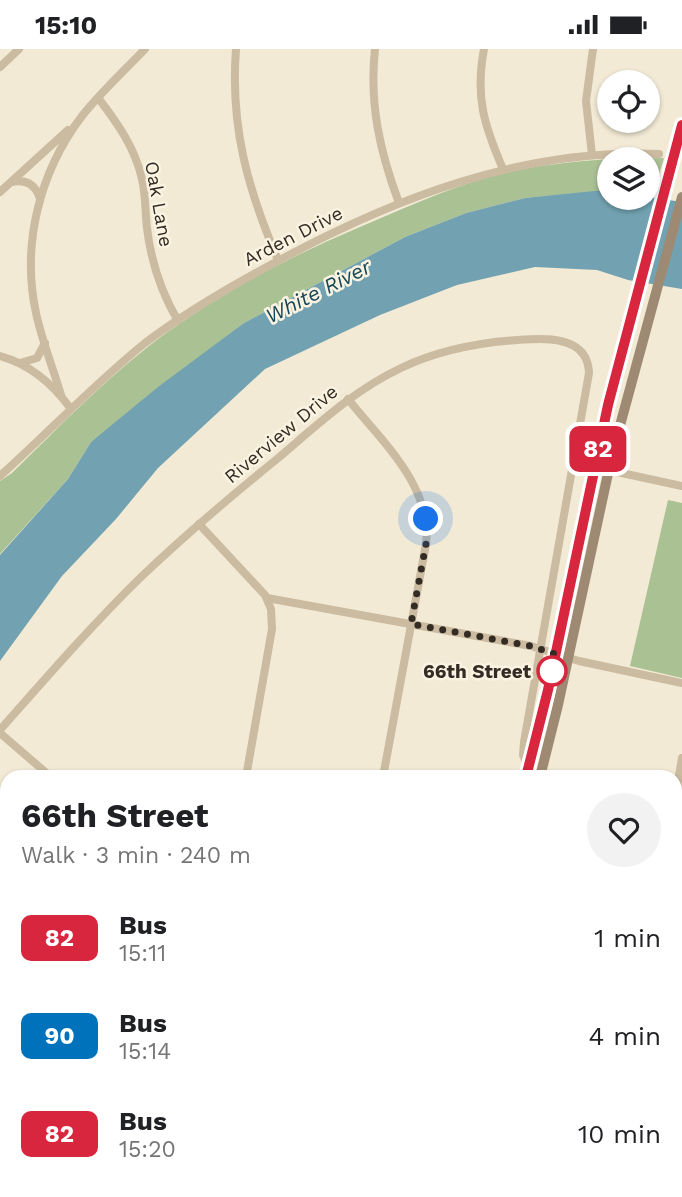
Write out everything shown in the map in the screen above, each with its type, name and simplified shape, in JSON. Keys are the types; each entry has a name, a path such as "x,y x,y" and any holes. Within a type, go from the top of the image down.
{"main road":[{"path":"527,770 608,405 682,125"},
{"path":"542,770 608,471 682,197"}],"street":[{"path":"0,67 19,49"},
{"path":"0,192 51,148 145,49"},
{"path":"236,49 236,109 242,155 253,198 278,260"},
{"path":"375,49 373,88 377,131 384,165 399,203"},
{"path":"484,49 480,77 482,113 503,169"},
{"path":"592,155 586,101 593,49"},
{"name":"Oak Lane","path":"99,99 125,135 138,164 144,188 153,263 166,300 178,321"},
{"path":"61,395 36,312 31,269 33,238 40,199 60,149 84,113"},
{"name":"Arden Drive","path":"0,475 139,349 178,321 278,260 399,203 503,169 540,161 597,155"},
{"path":"12,182 25,181 31,184 40,199"},
{"name":"Riverview Drive","path":"0,732 95,624 149,570 199,524 348,399 396,370 442,352 496,340 560,340 580,349 589,368 527,726 523,755 527,770"},
{"path":"20,363 37,358 44,343"},
{"path":"0,356 20,363 44,378 71,409"},
{"path":"348,399 411,478 426,519 426,539 384,770"},
{"path":"594,467 682,486"},
{"path":"199,524 267,598 272,612 272,629 247,770"},
{"path":"267,598 541,649 682,683"},
{"path":"0,732 43,770"}],"green space":[{"path":"597,160 597,192 525,198 466,213 405,237 244,323 91,442 68,479 0,554 0,481 12,473 127,364 169,331 238,287 335,238 439,194 488,177 563,163"},
{"path":"668,500 682,503 682,678 630,666"}],"water":[{"name":"White River","path":"597,191 597,210 660,210 660,199 682,202 682,289 628,280 597,270 535,267 457,285 380,315 265,369 158,468 116,519 62,576 0,661 0,555 68,479 91,442 158,387 244,323 405,237 466,213 525,198"}],"bus line":[{"name":"82","path":"528,770 548,690 608,405 682,125"}],"place":[{"name":"66th Street","path":"552,671"}],"route":[{"path":"426,519 426,544 411,624 531,646 555,654 552,671"}]}
